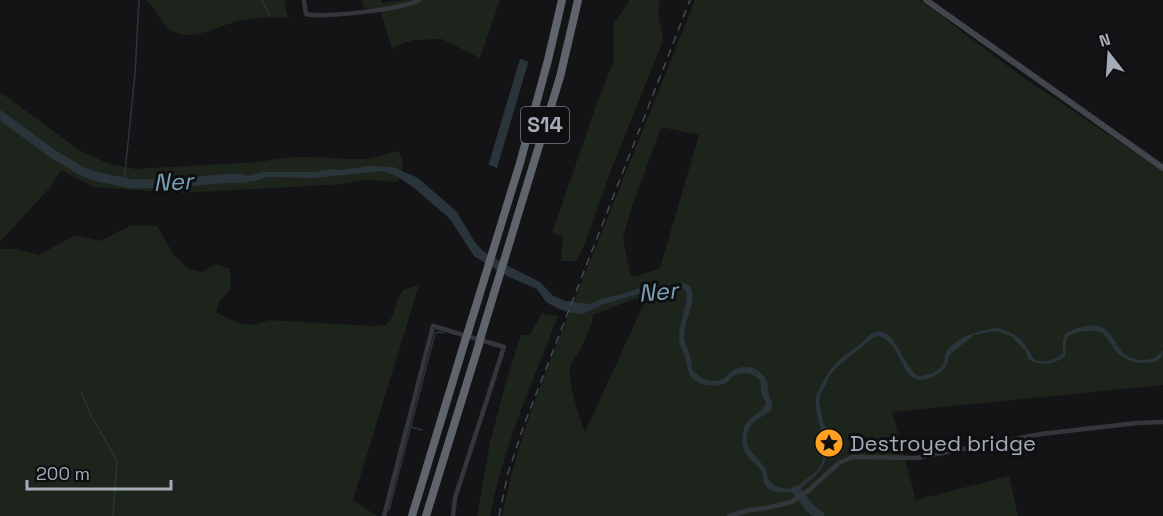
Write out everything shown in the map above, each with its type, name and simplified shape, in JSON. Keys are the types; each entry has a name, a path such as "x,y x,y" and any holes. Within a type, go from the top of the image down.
{"highway":[{"name":"S14","path":"412,516 520,163 562,0"},
{"name":"S14","path":"426,516 560,77 578,0"}],"street":[{"path":"304,0 306,14 314,16 347,14 419,1"},
{"path":"926,0 1163,168"},
{"path":"384,516 433,326 504,347 455,498 453,516"},
{"path":"729,516 778,506 794,500 840,463 853,457 917,458 1041,434 1163,422"}],"shaded area":[{"path":"145,0 284,0 287,15 290,17 249,19 199,34 181,34 168,28"},
{"path":"362,0 381,0 382,3 406,0 500,0 480,58 442,39 414,40 392,49 380,9 364,8"},
{"path":"630,0 660,0 658,12 663,41 611,170 584,246 576,261 561,261 563,236 552,233 614,60 613,24"},
{"path":"695,0 920,0 1021,76 1163,171 1163,385 892,412 916,500 1009,476 1018,516 502,516 526,425","holes":["661,127 699,135 660,268 634,277 630,273 623,239 630,212","647,297 585,432 574,400 570,367 589,331 593,315 631,300"]},
{"path":"520,59 528,63 497,168 489,163"},
{"path":"0,92 82,152 107,163 135,169 261,162 287,157 365,159 398,151 403,162 402,169 398,182 366,180 343,184 180,193 94,187 61,170 52,185 0,242"},
{"path":"368,166 393,167 418,178 457,212 474,241 483,251 540,282 552,295 565,301 590,304 653,285 672,287 684,283 690,286 692,304 684,336 692,369 709,381 722,379 736,369 745,367 762,374 768,385 772,409 752,424 747,440 750,450 765,468 770,481 782,488 796,488 820,466 824,446 817,414 817,394 836,363 873,333 881,332 890,336 913,372 918,376 939,369 948,349 961,339 979,331 999,328 1015,335 1033,358 1044,362 1063,353 1065,334 1088,326 1107,330 1122,351 1134,359 1152,359 1163,350 1162,355 1159,360 1155,361 1141,363 1131,361 1122,357 1100,332 1085,331 1068,337 1065,356 1052,363 1043,364 1028,359 1026,352 1011,336 996,331 974,335 949,355 947,364 942,370 928,379 920,380 909,374 890,343 880,336 874,337 838,366 829,376 821,392 819,400 823,422 831,435 828,451 821,469 801,488 799,492 801,495 798,497 794,492 778,492 766,487 761,471 747,456 744,448 744,428 766,403 758,378 752,374 742,373 735,375 726,383 711,386 700,383 689,373 679,338 687,299 684,289 669,292 653,290 601,305 583,314 573,313 546,302 537,289 507,276 474,256 450,219 413,187 384,171 314,178 267,177 255,181 233,183 232,173 241,177 264,172 314,172"},
{"path":"132,225 157,226 174,255 189,269 202,272 216,264 230,269 231,288 219,302 216,312 242,324 255,324 268,320 386,325 392,317 403,290 419,285 353,500 377,516 0,516 0,249 16,249 39,255 75,235 100,241"},
{"path":"542,313 558,316 511,440 490,516 477,516 490,442 521,335 530,335"}],"waterway":[{"path":"124,182 135,74 139,0"},
{"path":"262,0 269,15"},
{"name":"Ner","path":"0,115 53,154 83,172 98,177 133,184 244,179"},
{"path":"389,510 435,333 444,333"},
{"path":"81,392 92,417 117,461 113,516"},
{"path":"411,427 422,430"},
{"path":"796,490 810,508 820,516"}],"railway":[{"path":"499,516 508,473 524,425 690,0"}],"place":[{"name":"Destroyed bridge","path":"829,443"}]}
